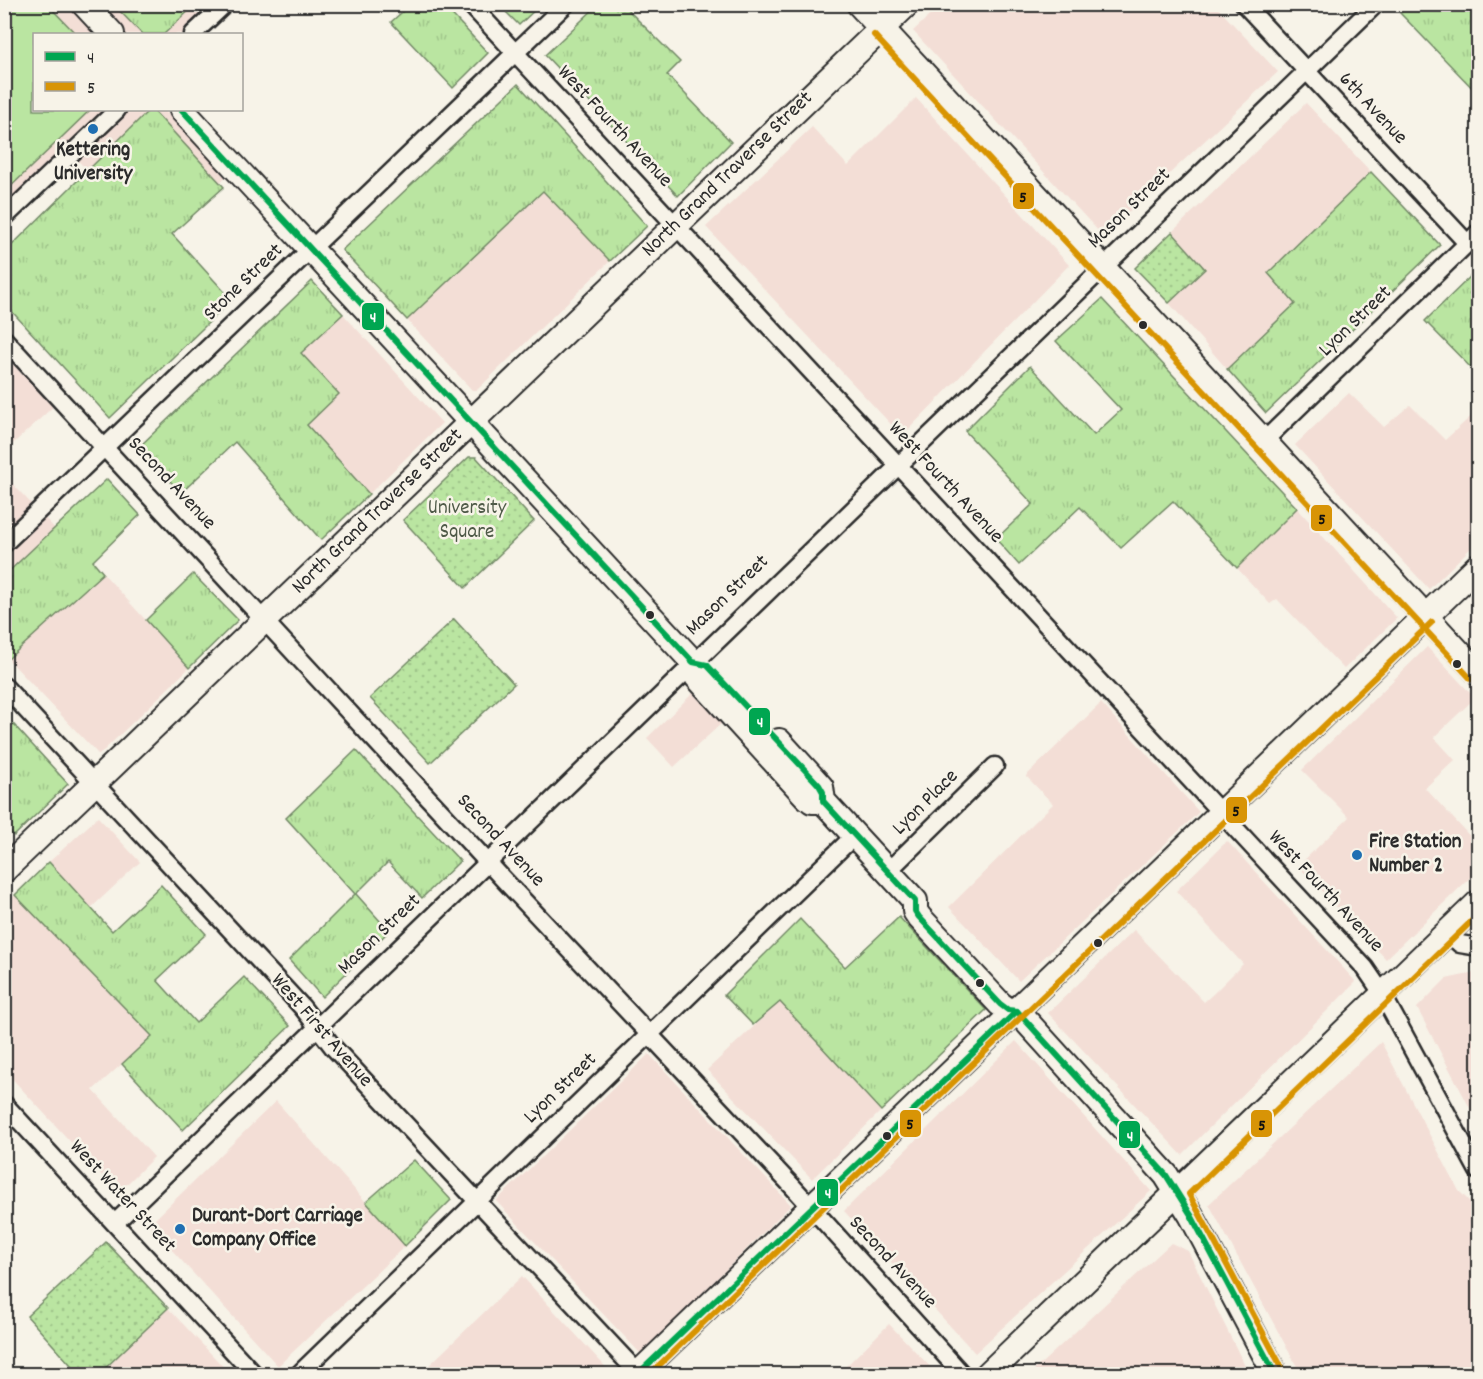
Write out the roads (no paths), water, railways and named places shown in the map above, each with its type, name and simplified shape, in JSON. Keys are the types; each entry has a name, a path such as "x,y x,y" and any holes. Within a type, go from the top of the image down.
{"street":[{"path":"84,4 111,33"},
{"path":"194,33 225,4"},
{"name":"West Fourth Avenue","path":"470,4 1365,968 1383,995 1479,1171"},
{"name":"Stone Street","path":"4,544 566,4"},
{"path":"859,4 1479,673"},
{"name":"North Grand Traverse Street","path":"4,870 907,4"},
{"name":"6th Avenue","path":"1244,4 1306,71 1473,239"},
{"name":"Mason Street","path":"115,1223 1376,4"},
{"path":"4,218 116,111"},
{"path":"183,111 693,662 697,677 798,787 812,801 823,801 915,901 915,911 927,926 1000,1004 1008,1010 1017,1011 1158,1165 1178,1192 1275,1374"},
{"name":"Lyon Street","path":"1264,441 1473,239"},
{"name":"Second Avenue","path":"4,339 813,1209 962,1374"},
{"path":"639,1374 1479,566"},
{"name":"West First Avenue","path":"4,686 306,1011 333,1047 639,1374"},
{"name":"Lyon Place","path":"888,872 995,766"},
{"name":"Lyon Street","path":"299,1374 855,835"},
{"path":"988,1374 1479,903"},
{"path":"1448,933 1460,944 1479,947"},
{"name":"West Water Street","path":"4,1104 255,1374"}],"place":[{"name":"Kettering University","path":"93,129"},
{"name":"Fire Station Number 2","path":"1357,855"},
{"name":"Durant-Dort Carriage Company Office","path":"180,1229"}],"park label":[{"name":"University Square","path":"467,521"}]}
